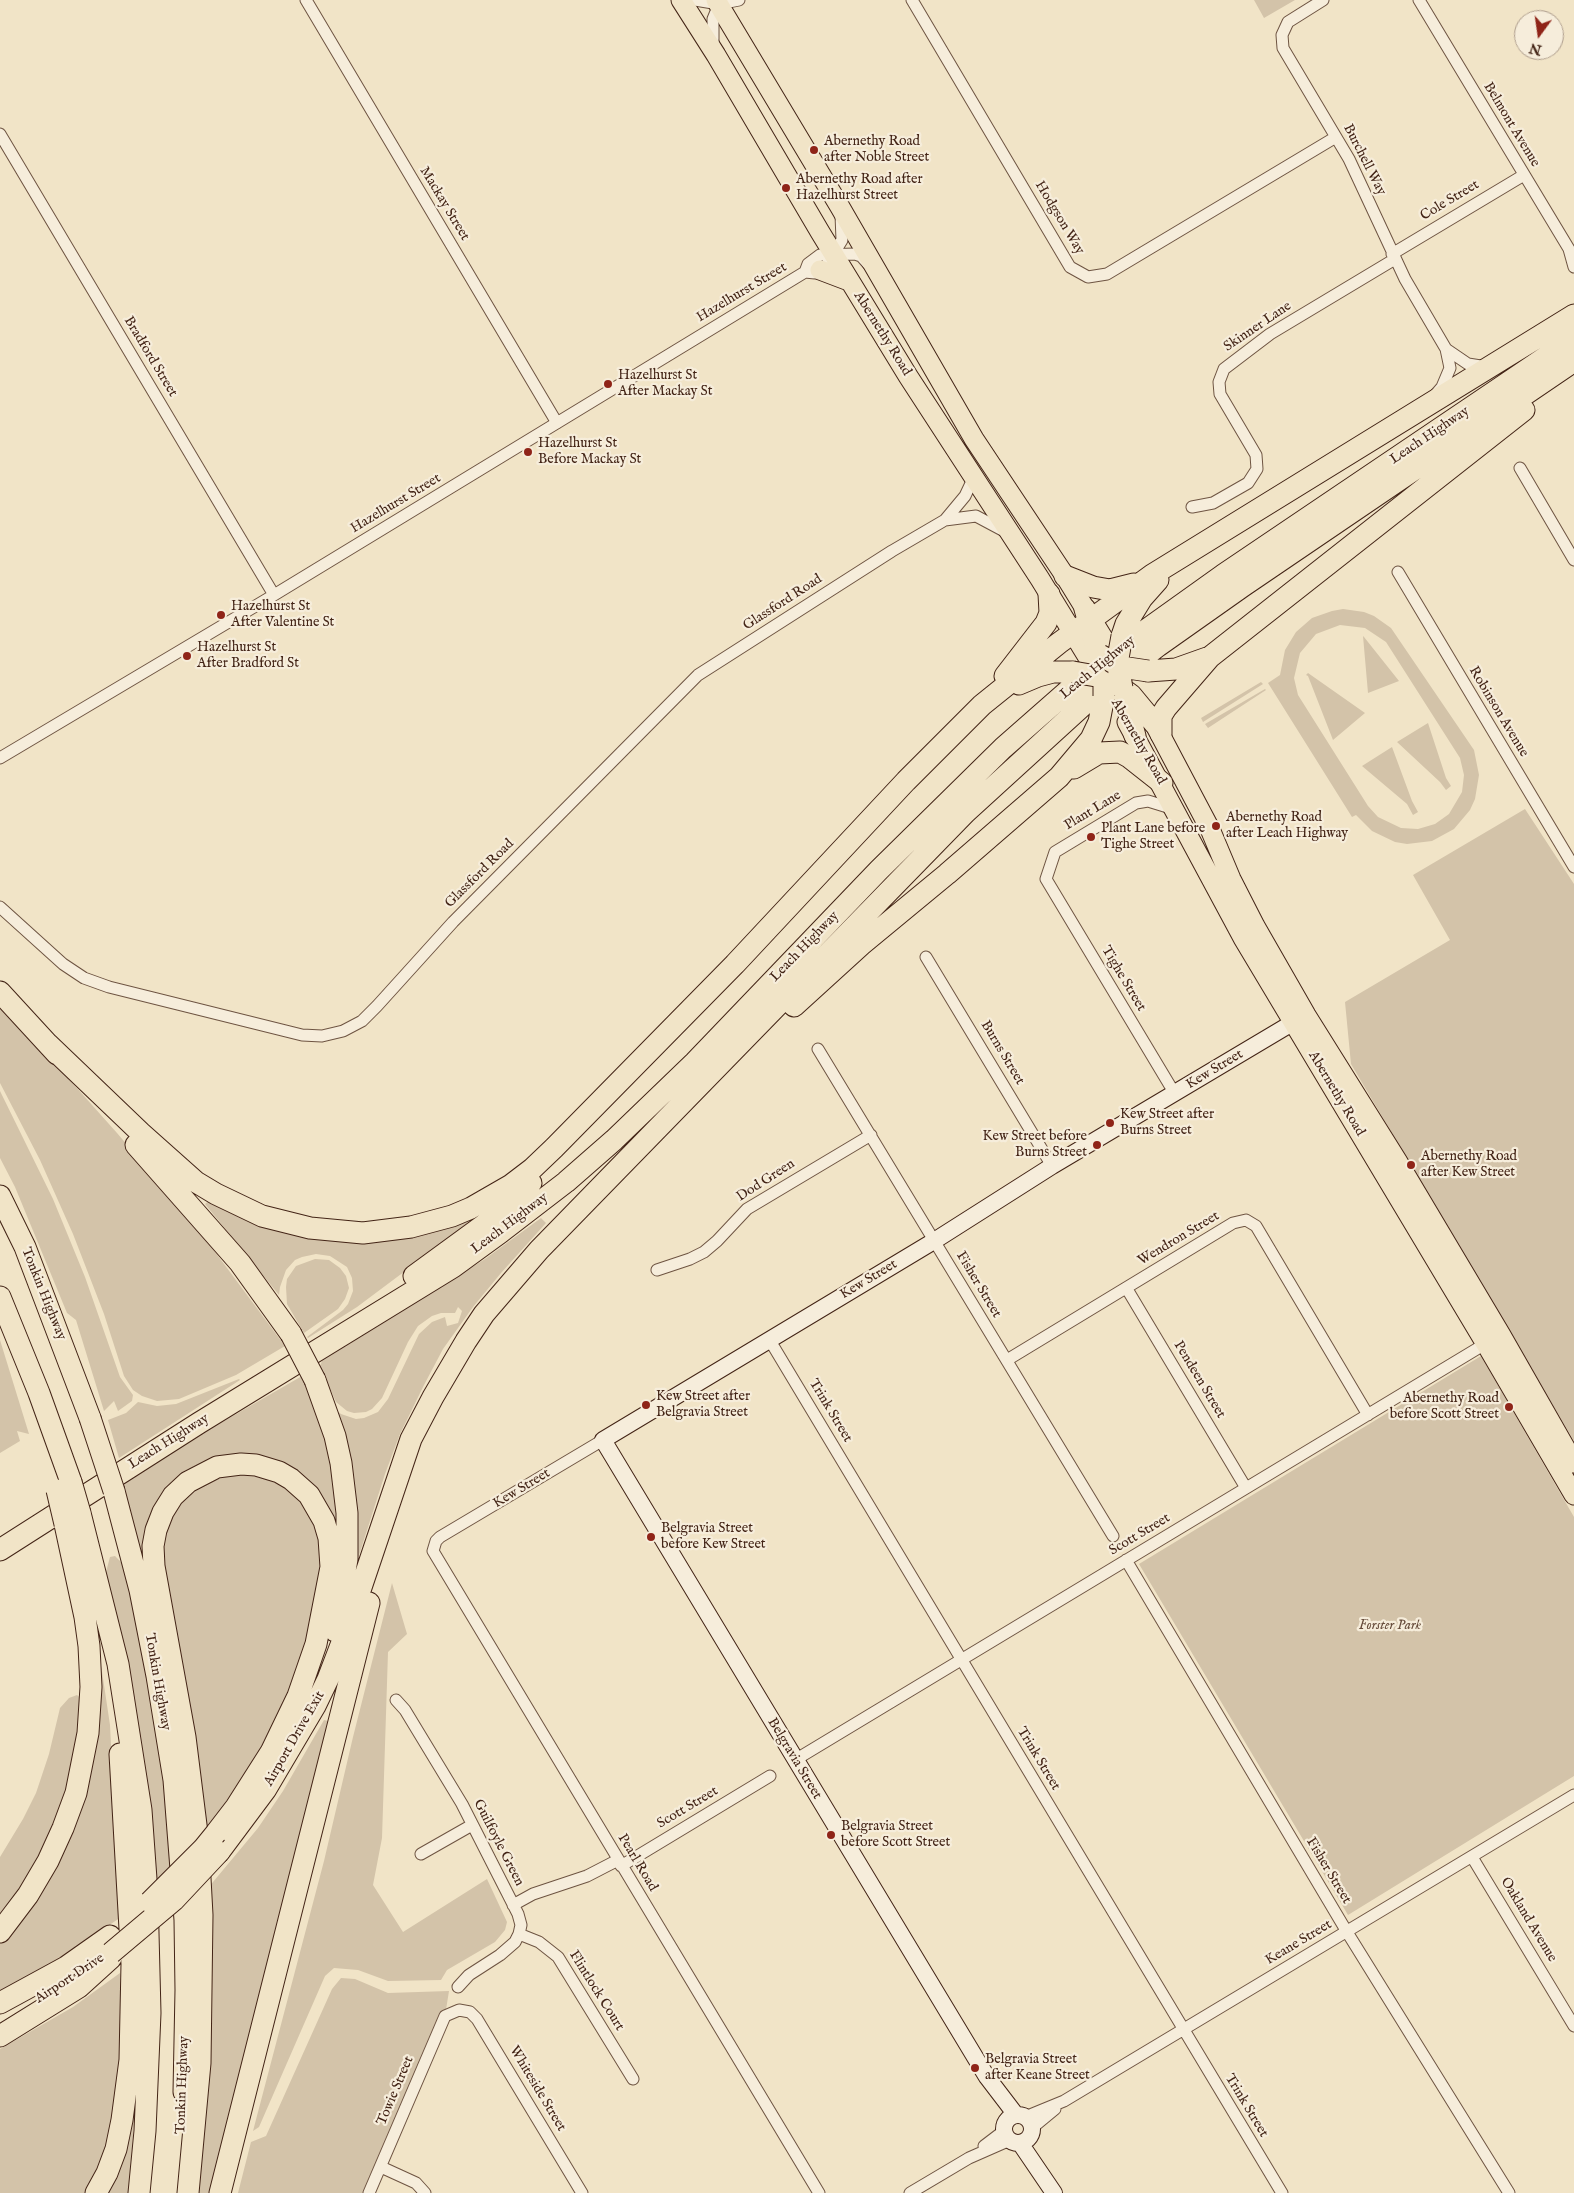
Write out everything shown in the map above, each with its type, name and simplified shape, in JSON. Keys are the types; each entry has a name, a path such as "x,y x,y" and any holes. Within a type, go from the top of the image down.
{"highway":[{"path":"48,1044 196,1182 216,1194 262,1216 310,1228 363,1233 411,1227 452,1216 511,1185 537,1164 736,964 906,781 982,705 1080,623 1152,575 1574,315"},
{"name":"Leach Highway","path":"22,1536 453,1267 566,1182 607,1146 695,1062 879,870 1004,748 1069,690 1223,575 1574,338"},
{"name":"Leach Highway","path":"388,1505 411,1439 420,1420 466,1341 508,1284 966,812 1091,698 1158,646 1574,361"},
{"path":"1158,729 1166,708 1210,658 1574,370"},
{"path":"671,1116 722,1076 861,945 947,874 1059,777 1090,739 1099,722 1109,673 1126,624 1142,598 1165,573 1191,551"},
{"path":"1065,576 1093,587 1110,590 1123,588 1152,575"},
{"path":"982,705 1046,624 1050,613 1049,594"},
{"path":"1080,623 1109,673 1135,736"},
{"path":"982,705 1024,681 1053,672 1109,673 1176,669 1210,658"},
{"path":"1109,673 1144,709 1158,729"},
{"path":"1059,777 1099,753 1109,751 1120,752 1130,757 1162,784"},
{"path":"0,992 240,1263 291,1334 315,1380 327,1409 341,1462 347,1513 346,1559 339,1612 328,1656 294,1744"},
{"path":"340,1336 385,1297 480,1228 516,1197 592,1122 651,1050"},
{"name":"Tonkin Highway","path":"0,1196 25,1248 90,1418 114,1491 140,1590 157,1676 178,1820 185,1920 184,2102 176,2193"},
{"path":"0,1297 39,1393 73,1518 89,1646 91,1687 88,1733 76,1793 48,1861 28,1895 0,1932"},
{"path":"0,2036 79,1987 163,1891 217,1842 236,1807 271,1752 295,1703 316,1644 330,1567 329,1538 324,1521 309,1495 285,1475 256,1465 241,1464 217,1468 197,1476 173,1496 163,1512 156,1530 153,1546 154,1572 185,1737 198,1841 202,1915 200,2063 188,2193"},
{"path":"220,2193 372,1593 388,1505"},
{"name":"Airport Drive Exit","path":"137,1933 179,1895 217,1842 261,1796 294,1744 315,1706 338,1654 388,1505"},
{"path":"73,1518 89,1546 118,1664 141,1810 148,1892 150,2013 145,2131 139,2193"},
{"path":"0,1550 22,1536"},
{"path":"0,1555 22,1536"},
{"path":"89,1546 121,1760 132,1964 130,2060 122,2120 116,2149 108,2173 96,2193"},
{"name":"Airport Drive","path":"0,2020 57,1990 111,1949 137,1933"},
{"path":"0,2003 60,1971 111,1949"}],"main road":[{"name":"Abernethy Road","path":"680,0 714,52 849,281 908,376 1049,594 1080,623"},
{"name":"Abernethy Road","path":"719,1 974,438 1065,576 1080,623"},
{"path":"812,271 849,281"},
{"name":"Abernethy Road","path":"1158,729 1210,829 1243,903 1300,1019"},
{"name":"Abernethy Road","path":"1135,736 1176,810 1242,938 1398,1162 1574,1495"},
{"name":"Abernethy Road","path":"1493,1340 1574,1463"}],"street":[{"name":"Mackay Street","path":"306,0 557,423"},
{"path":"695,0 739,0"},
{"name":"Hodgson Way","path":"912,0 1070,267 1088,277 1107,274 1336,137"},
{"name":"Burchell Way","path":"1323,0 1288,22 1282,35 1282,48 1349,159 1394,256 1446,348 1450,362 1448,374 1442,387 1426,406"},
{"name":"Belmont Avenue","path":"1419,0 1568,249 1574,266"},
{"path":"714,52 713,19 719,1"},
{"name":"Bradford Street","path":"0,134 274,595"},
{"name":"Cole Street","path":"1394,256 1524,175"},
{"name":"Hazelhurst Street","path":"0,758 812,271 826,266 842,240 840,207"},
{"path":"834,254 848,253 861,256 880,276"},
{"name":"Skinner Lane","path":"1192,507 1213,503 1248,482 1257,469 1256,455 1220,394 1219,382 1224,369 1270,334 1394,256"},
{"name":"Burchell Way","path":"1446,348 1468,364 1490,367"},
{"path":"1520,468 1574,560"},
{"name":"Glassford Road","path":"0,907 62,964 84,978 109,987 302,1035 322,1036 343,1031 362,1021 378,1006 453,922 698,675 892,551 945,520 965,496 974,477"},
{"name":"Glassford Road","path":"945,520 976,516 1010,534"},
{"name":"Robinson Avenue","path":"1398,572 1570,852 1574,867"},
{"name":"Plant Lane","path":"1046,879 1055,852 1136,804 1148,801 1176,810"},
{"name":"Tighe Street","path":"1046,879 1175,1094"},
{"name":"Burns Street","path":"926,956 1052,1166"},
{"name":"Kew Street","path":"434,1546 440,1537 934,1240 1052,1166 1300,1019"},
{"name":"Fisher Street","path":"818,1048 1112,1536"},
{"name":"Dod Green","path":"657,1270 690,1259 704,1252 747,1209 871,1135"},
{"name":"Wendron Street","path":"1007,1360 1233,1223 1246,1220 1256,1226 1368,1415"},
{"name":"Pendeen Street","path":"1127,1289 1246,1488"},
{"name":"Trink Street","path":"769,1340 1182,2030 1282,2193"},
{"name":"Scott Street","path":"795,1760 1493,1340"},
{"name":"Belgravia Street","path":"603,1440 987,2076 1054,2193"},
{"name":"Pearl Road","path":"434,1546 435,1557 820,2193"},
{"name":"Fisher Street","path":"1126,1560 1347,1932 1509,2193"},
{"name":"Guilfoyle Green","path":"396,1700 405,1710 462,1804 513,1905 521,1925 519,1934"},
{"name":"Scott Street","path":"513,1905 533,1894 620,1863 770,1776"},
{"name":"Keane Street","path":"910,2193 1574,1795"},
{"path":"421,1854 472,1825"},
{"name":"Oakland Avenue","path":"1472,1856 1574,2026"},
{"path":"458,1987 469,1975 510,1947 519,1934"},
{"name":"Flintlock Court","path":"519,1934 539,1942 558,1957 633,2079"},
{"name":"Towie Street","path":"369,2193 445,2016 459,2010"},
{"name":"Whiteside Street","path":"459,2010 470,2012 477,2019 582,2193"},
{"path":"381,2167 416,2183 424,2193"}],"green space":[{"path":"1254,0 1295,0 1264,18"},
{"path":"1343,609 1364,612 1374,616 1391,628 1474,750 1479,775 1475,799 1470,810 1454,829 1432,841 1407,844 1395,842 1372,831 1356,815 1352,817 1268,683 1280,675 1285,650 1296,632 1312,618","holes":["1340,625 1365,628 1386,642 1460,758 1464,775 1462,792 1449,814 1435,824 1418,829 1401,828 1378,817 1368,806 1298,695 1294,678 1300,653 1316,634"]},
{"path":"1364,637 1399,681 1368,693"},
{"path":"1308,673 1365,713 1333,740 1306,675"},
{"path":"1261,682 1263,684 1203,722 1201,718"},
{"path":"1265,689 1208,728 1205,724"},
{"path":"1428,723 1446,778 1451,786 1446,790 1440,782 1397,742"},
{"path":"1392,747 1418,812 1413,815 1407,804 1362,766"},
{"path":"1525,809 1574,884 1574,1441 1351,1064 1345,1002 1450,940 1413,875"},
{"path":"0,1002 117,1133 195,1225 285,1346 236,1375 179,1399 157,1401 142,1396 133,1390 124,1376 104,1314 73,1234 40,1160 0,1083"},
{"path":"0,1091 53,1199 85,1277 120,1377 133,1395 132,1401 118,1411 114,1401 104,1411 76,1320 67,1313 15,1187 0,1158"},
{"path":"212,1198 299,1232 484,1212 357,1307 308,1338 348,1304 353,1291 352,1278 347,1267 330,1256 316,1254 302,1257 295,1260 286,1270 279,1295 205,1204"},
{"path":"541,1218 546,1223 473,1307 443,1349 424,1385 400,1434 385,1474 352,1577 332,1407 341,1414 356,1419 378,1412 388,1399 419,1334 432,1322 445,1317 447,1326 458,1323 462,1311 458,1307 455,1313 441,1313 432,1316 418,1326 408,1342 382,1398 372,1409 366,1412 354,1413 347,1411 336,1402 320,1366 322,1361 485,1259"},
{"path":"315,1259 329,1260 340,1268 346,1276 349,1288 345,1299 338,1309 304,1333 287,1304 287,1279 296,1266"},
{"path":"0,1340 29,1434 17,1431 20,1441 0,1453"},
{"name":"Forster Park","path":"1481,1356 1574,1517 1574,1776 1348,1915 1139,1564"},
{"path":"302,1376 323,1429 332,1460 337,1533 323,1499 214,1458 194,1466 183,1474 146,1551 141,1552 122,1480"},
{"path":"239,1379 119,1458 108,1420 126,1413 138,1402 157,1406 176,1404"},
{"path":"235,1469 282,1478 316,1516 322,1556 320,1581 303,1654 290,1691 256,1759 204,1835 164,1584 160,1535 191,1486"},
{"path":"115,1556 126,1567 159,1734 174,1868 154,1888 106,1572 110,1557"},
{"path":"392,1583 407,1634 388,1652 382,1838 373,1885 403,1932 487,1879 507,1922 505,1930 495,1942 447,1970 441,1980 388,1981 358,1970 334,1968 325,1976 259,2127 253,2131 324,1861"},
{"path":"98,1645 110,1725 113,1788 124,1915 41,1972 0,1995 0,1941 46,1878"},
{"path":"77,1695 84,1701 76,1764 40,1861 0,1918 0,1857 36,1793 49,1754 60,1708 69,1698"},
{"path":"324,1720 332,1722 212,2193 197,2193 208,2084 211,2005 208,1888 258,1828 283,1791"},
{"path":"120,1973 120,2022 122,2028 116,2091 110,2134 94,2181 85,2193 0,2193 0,2049 73,2007"},
{"path":"341,1978 355,1979 388,1993 449,1991 445,2016 369,2193 238,2193 251,2142 266,2136 332,1989"},
{"path":"130,2102 136,2103 128,2193 108,2193"}],"place":[{"name":"Abernethy Road after Noble Street","path":"814,150"},
{"name":"Abernethy Road after Hazelhurst Street","path":"786,188"},
{"name":"Hazelhurst St After Mackay St","path":"608,384"},
{"name":"Hazelhurst St Before Mackay St","path":"528,452"},
{"name":"Hazelhurst St After Valentine St","path":"221,615"},
{"name":"Hazelhurst St After Bradford St","path":"187,656"},
{"name":"Abernethy Road after Leach Highway","path":"1216,826"},
{"name":"Plant Lane before Tighe Street","path":"1091,837"},
{"name":"Kew Street after Burns Street","path":"1110,1123"},
{"name":"Kew Street before Burns Street","path":"1097,1145"},
{"name":"Abernethy Road after Kew Street","path":"1411,1165"},
{"name":"Kew Street after Belgravia Street","path":"646,1405"},
{"name":"Abernethy Road before Scott Street","path":"1509,1407"},
{"name":"Belgravia Street before Kew Street","path":"651,1537"},
{"name":"Belgravia Street before Scott Street","path":"831,1835"},
{"name":"Belgravia Street after Keane Street","path":"975,2068"}]}
